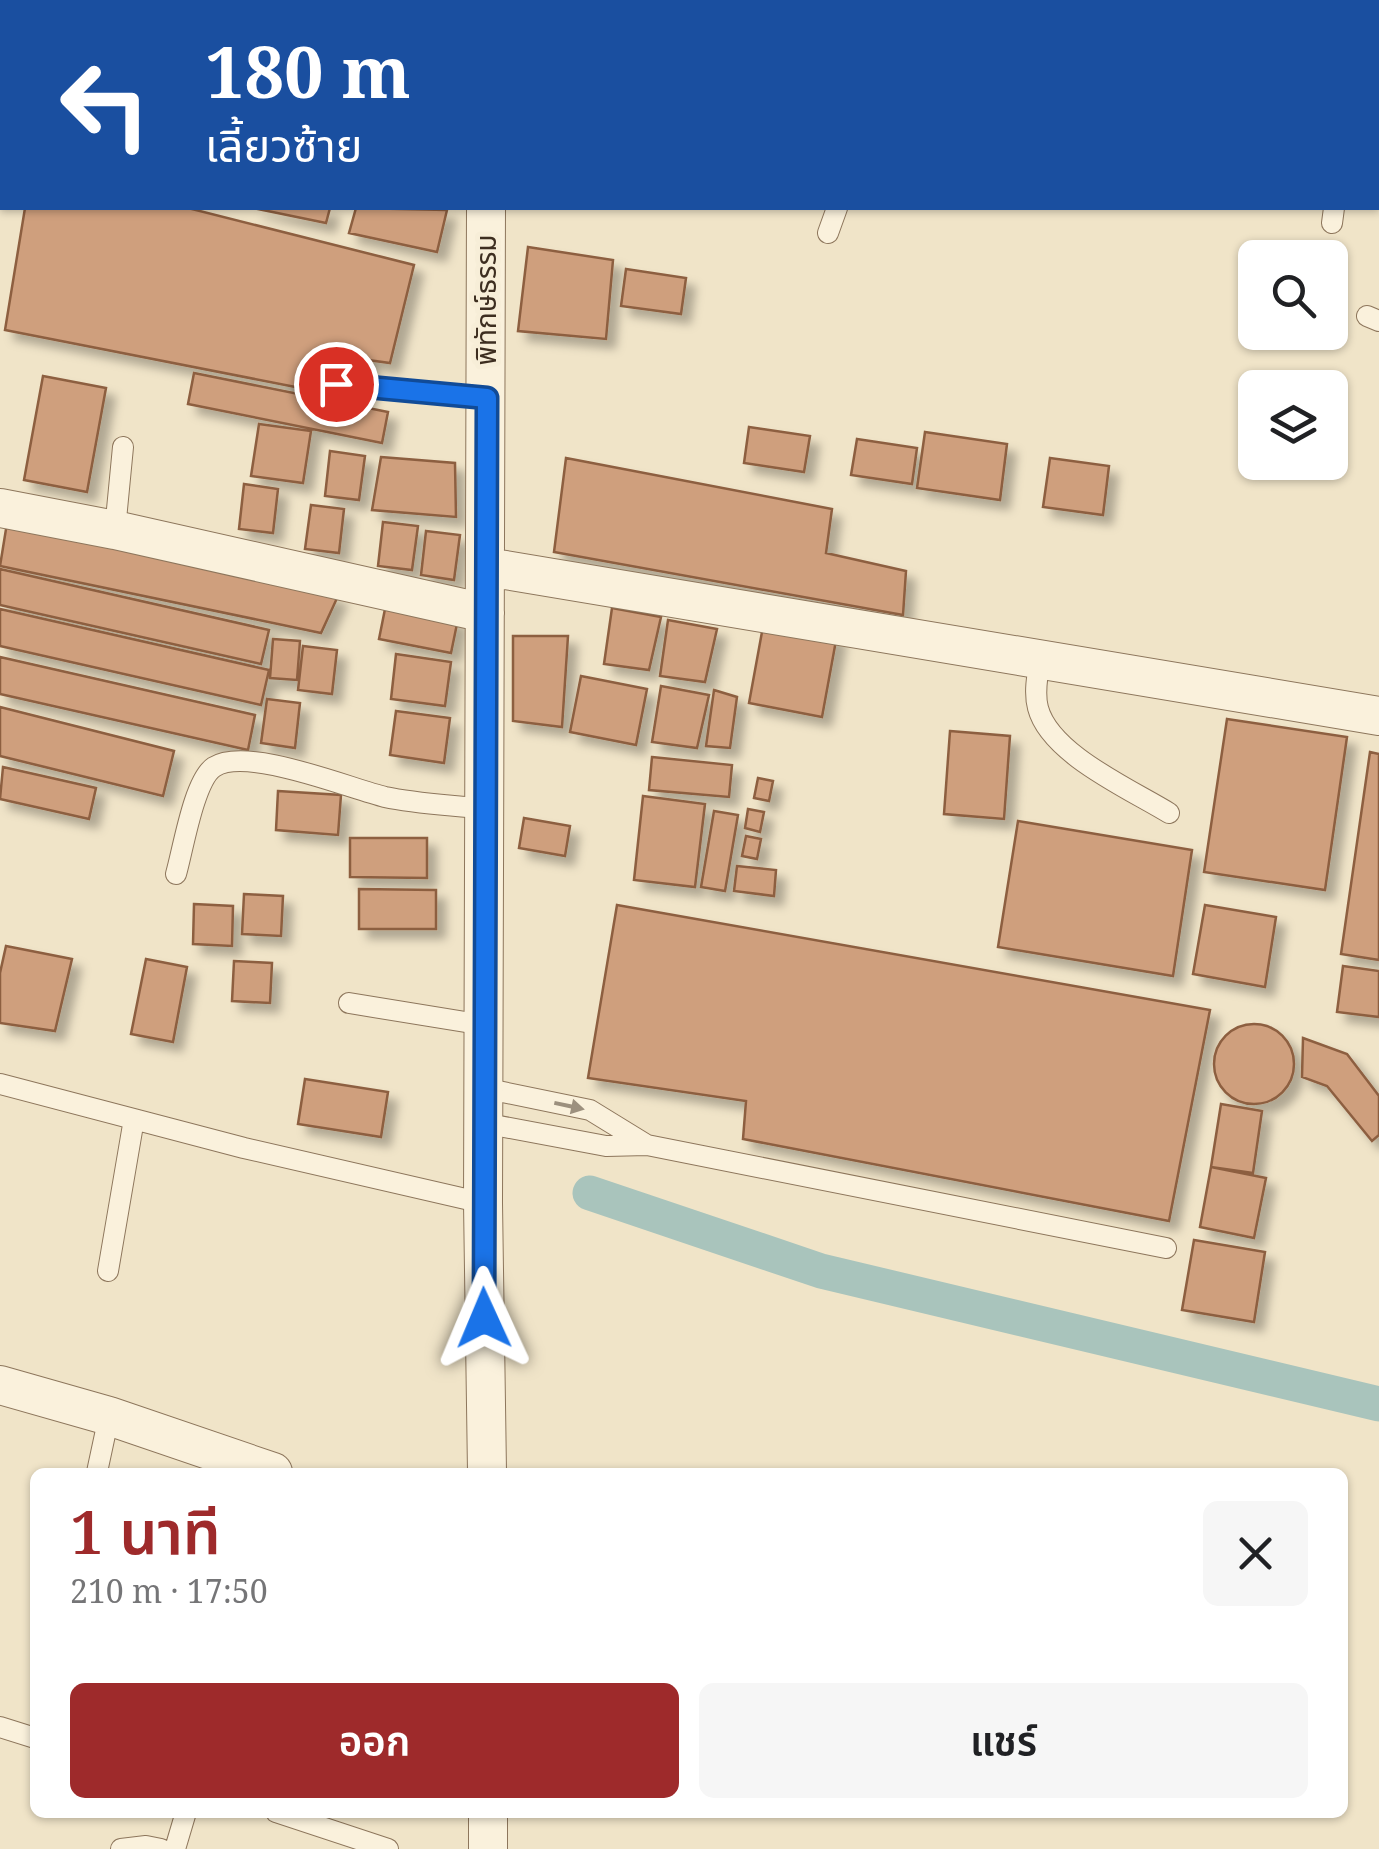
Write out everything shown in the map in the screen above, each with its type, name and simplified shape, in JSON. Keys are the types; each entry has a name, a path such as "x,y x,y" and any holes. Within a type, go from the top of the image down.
{"street":[{"name":"พิทักษ์ธรรม","path":"486,210 482,1203 487,1468"},
{"path":"0,508 485,612"},
{"path":"487,567 1379,716"},
{"path":"0,1385 109,1416 261,1468"},
{"path":"488,1818 488,1849"}],"lane":[{"path":"828,233 836,210"},
{"path":"336,384 487,398"},
{"path":"115,530 123,447"},
{"path":"1040,661 1036,681 1038,708 1049,731 1075,756 1168,813"},
{"path":"176,874 202,780 215,766 229,763 281,766 387,797 484,808"},
{"path":"350,1003 484,1026"},
{"path":"0,1084 482,1203"},
{"path":"483,1106 590,1110 647,1145"},
{"path":"483,1106 606,1146 647,1145 1166,1248"},
{"path":"108,1272 134,1120"},
{"path":"98,1468 109,1416"},
{"path":"0,1727 30,1736"},
{"path":"175,1849 184,1818"},
{"path":"294,1818 388,1849"},
{"path":"121,1849 160,1849"}],"building":[{"path":"25,210 196,210 414,265 390,363 331,355 321,392 5,330"},
{"path":"263,210 329,210 326,223"},
{"path":"355,210 447,210 437,252 349,233"},
{"path":"528,247 613,260 606,339 518,331"},
{"path":"626,269 686,278 681,314 621,306"},
{"path":"194,373 388,412 382,443 188,404"},
{"path":"43,376 106,388 87,492 24,480"},
{"path":"259,424 311,431 303,483 251,476"},
{"path":"749,427 810,436 804,472 744,463"},
{"path":"925,432 1007,444 1000,500 917,488"},
{"path":"857,439 917,448 912,484 851,475"},
{"path":"330,451 365,456 359,500 325,496"},
{"path":"381,457 455,463 456,517 372,510"},
{"path":"566,458 832,509 826,553 906,571 903,615 554,552"},
{"path":"1050,458 1109,466 1103,515 1043,507"},
{"path":"244,484 278,489 273,533 239,529"},
{"path":"311,505 344,509 339,553 305,549"},
{"path":"383,522 418,526 412,570 378,566"},
{"path":"7,523 338,596 321,633 0,566"},
{"path":"426,531 460,535 454,580 421,575"},
{"path":"0,569 269,630 261,664 0,605"},
{"path":"386,604 458,619 451,653 379,639"},
{"path":"612,608 661,617 649,670 604,664"},
{"path":"0,609 269,670 261,705 0,646"},
{"path":"668,620 717,629 705,682 660,676"},
{"path":"764,621 837,635 822,717 749,703"},
{"path":"513,636 568,636 562,727 513,721"},
{"path":"273,639 300,641 297,680 270,678"},
{"path":"303,646 337,650 332,694 298,690"},
{"path":"396,654 451,662 445,706 391,699"},
{"path":"0,657 255,715 248,750 0,694"},
{"path":"581,676 647,689 636,745 570,732"},
{"path":"661,686 709,695 697,748 652,742"},
{"path":"714,690 737,697 730,748 706,746"},
{"path":"267,699 300,703 295,748 261,743"},
{"path":"0,707 174,751 163,796 0,756"},
{"path":"396,711 450,718 444,763 390,755"},
{"path":"1227,719 1347,737 1325,890 1204,872"},
{"path":"950,731 1010,736 1004,819 944,814"},
{"path":"1370,752 1379,754 1379,960 1341,954"},
{"path":"652,757 732,765 729,797 649,790"},
{"path":"3,767 96,788 89,819 0,799"},
{"path":"758,778 773,781 769,801 754,798"},
{"path":"278,791 341,795 338,835 276,830"},
{"path":"643,796 705,804 695,887 634,880"},
{"path":"748,809 764,812 760,832 745,828"},
{"path":"714,811 738,815 725,891 701,887"},
{"path":"524,818 570,826 565,856 519,848"},
{"path":"1018,821 1192,850 1173,976 998,947"},
{"path":"746,836 761,839 757,859 742,856"},
{"path":"350,838 427,838 427,878 350,877"},
{"path":"737,866 776,870 774,896 734,891"},
{"path":"359,889 436,890 436,929 359,929"},
{"path":"244,894 283,896 281,936 242,934"},
{"path":"194,904 233,906 232,946 193,944"},
{"path":"617,905 1210,1010 1169,1221 743,1139 746,1101 588,1078"},
{"path":"1205,905 1276,917 1265,987 1193,974"},
{"path":"6,946 72,959 55,1031 0,1023 0,973"},
{"path":"146,959 187,967 173,1042 131,1034"},
{"path":"234,961 272,963 270,1003 232,1001"},
{"path":"1343,966 1379,971 1379,1017 1337,1012"},
{"path":"1246,1024 1262,1024 1276,1030 1288,1042 1294,1064 1288,1086 1276,1098 1262,1104 1246,1104 1232,1098 1220,1086 1214,1072 1214,1056 1220,1042 1232,1030"},
{"path":"1303,1038 1347,1054 1379,1096 1379,1135 1372,1141 1327,1086 1302,1077"},
{"path":"305,1079 388,1092 381,1137 298,1124"},
{"path":"1221,1104 1262,1111 1253,1173 1211,1167"},
{"path":"1211,1167 1266,1178 1254,1238 1200,1227"},
{"path":"1194,1240 1265,1252 1254,1322 1182,1310"}],"waterway":[{"path":"590,1193 821,1271 1379,1404"}],"route":[{"path":"336,384 487,398 484,1318"}]}
